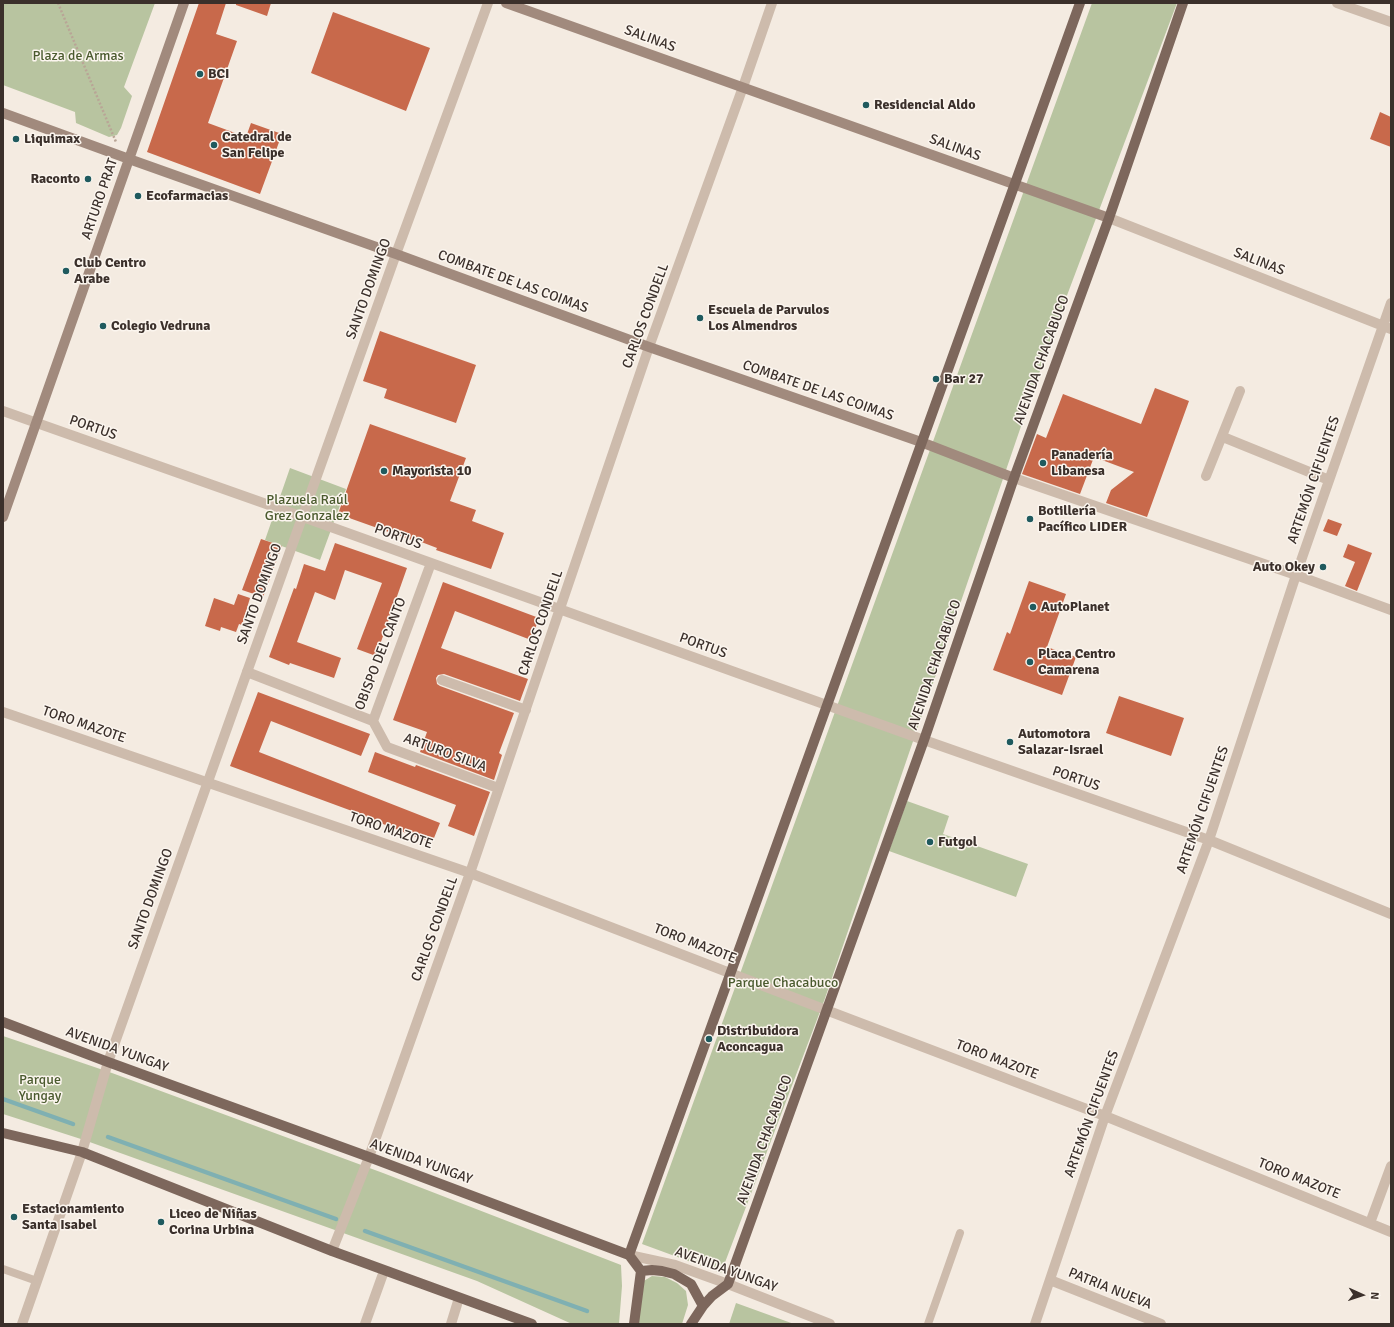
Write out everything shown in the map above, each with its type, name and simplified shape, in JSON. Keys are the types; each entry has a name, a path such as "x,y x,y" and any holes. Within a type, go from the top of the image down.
{"main road":[{"name":"ARTURO PRAT","path":"3,517 184,3"},
{"name":"SALINAS","path":"506,3 1109,218"},
{"path":"634,1324 641,1271 629,1255 1080,3"},
{"name":"AVENIDA CHACABUCO","path":"728,1284 924,740 1014,478 1109,218 1183,3"},
{"name":"COMBATE DE LAS COIMAS","path":"3,113 396,254 649,347 921,442 1014,478"},
{"name":"AVENIDA YUNGAY","path":"3,1022 629,1255"},
{"path":"3,1133 82,1152 332,1251 532,1324"},
{"path":"641,1271 662,1270 674,1274 691,1284 703,1306"},
{"path":"691,1324 712,1296 728,1284"}],"street":[{"name":"SANTO DOMINGO","path":"22,1324 82,1152 108,1062 396,254 488,3"},
{"name":"CARLOS CONDELL","path":"332,1251 369,1157 470,873 649,347 772,3"},
{"path":"1338,3 1391,22"},
{"name":"SALINAS","path":"1109,218 1387,328"},
{"name":"ARTEMÓN CIFUENTES","path":"1035,1324 1105,1116 1209,840 1296,575 1329,480 1387,328 1391,303"},
{"path":"1206,476 1240,391"},
{"name":"PORTUS","path":"3,411 924,740 1209,840 1391,914"},
{"path":"1223,436 1329,480"},
{"path":"1014,478 1296,575 1391,610"},
{"name":"OBISPO DEL CANTO","path":"247,672 373,721 431,563"},
{"path":"442,680 526,710"},
{"name":"TORO MAZOTE","path":"3,712 470,873 1105,1116 1391,1232"},
{"name":"ARTURO SILVA","path":"373,721 387,747 498,788"},
{"path":"1370,1223 1391,1166"},
{"name":"AVENIDA YUNGAY","path":"629,1255 675,1265 830,1324"},
{"path":"365,1324 384,1270"},
{"name":"PATRIA NUEVA","path":"1050,1280 1161,1324"},
{"path":"451,1324 459,1298"}],"lane":[{"path":"928,1324 960,1233"},
{"path":"3,1269 37,1281"}],"path":[{"path":"58,3 117,144 113,153"}],"green space":[{"name":"Plaza de Armas","path":"3,3 155,3 124,87 132,96 121,128 117,135 109,137 76,123 75,112 3,85"},
{"name":"Parque Chacabuco","path":"1092,3 1177,3 1054,330 824,1001 721,1273 642,1244"},
{"name":"Plazuela Raúl Grez Gonzalez","path":"290,468 346,489 320,560 265,540"},
{"name":"Futgol","path":"907,801 949,816 943,834 1028,864 1016,897 889,851"},
{"name":"Parque Yungay","path":"3,1036 112,1073 383,1173 621,1265 622,1286 619,1324 572,1324 477,1281 84,1140 3,1114"},
{"path":"652,1276 665,1277 677,1283 686,1291 688,1305 682,1324 636,1324 642,1282"},
{"path":"736,1303 794,1324 729,1324"}],"building":[{"path":"199,3 226,3 216,34 237,41 208,123 246,137 251,123 282,134 260,194 147,152"},
{"path":"236,3 271,3 267,16 236,5"},
{"path":"333,12 430,48 406,111 311,73"},
{"path":"1380,112 1391,117 1391,147 1370,139"},
{"path":"380,331 476,365 456,423 384,398 387,389 363,381"},
{"path":"1155,388 1189,401 1147,517 1106,503 1111,490 1134,472 1094,457 1080,494 1022,474 1037,434 1046,438 1063,394 1141,424"},
{"path":"370,424 466,458 450,501 476,510 472,521 504,533 491,569 436,550 437,548 411,538 411,540 338,514"},
{"path":"1328,519 1342,524 1337,536 1323,531"},
{"path":"261,539 282,546 263,597 242,590"},
{"path":"335,543 407,568 376,656 357,649 382,583 345,570 335,600 315,592 297,642 341,658 334,678 290,663 289,665 269,657 294,588 296,589 304,564 325,571"},
{"path":"1348,544 1372,553 1357,591 1345,586 1355,562 1343,557"},
{"path":"1029,581 1066,594 1047,647 1076,657 1062,695 993,670 1007,632 1010,634"},
{"path":"443,582 539,618 531,640 455,611 441,648 528,679 520,701 444,674 438,675 436,678 437,684 440,686 514,713 499,753 502,755 494,780 420,752 427,732 393,720"},
{"path":"238,594 250,598 242,625 239,624 236,632 221,627 220,631 205,626 214,598 234,605"},
{"path":"258,692 370,734 361,756 271,721 259,752 440,823 432,843 352,811 230,766"},
{"path":"1119,696 1184,718 1171,756 1106,733"},
{"path":"375,752 490,792 474,836 448,826 456,805 368,772"}],"waterway":[{"path":"3,1099 73,1124"},
{"path":"108,1137 336,1219"},
{"path":"365,1231 587,1311"}],"place":[{"name":"BCI","path":"200,74"},
{"name":"Residencial Aldo","path":"866,105"},
{"name":"Liquimax","path":"16,139"},
{"name":"Catedral de San Felipe","path":"214,145"},
{"name":"Raconto","path":"88,179"},
{"name":"Ecofarmacias","path":"138,196"},
{"name":"Club Centro Arabe","path":"66,271"},
{"name":"Escuela de Parvulos Los Almendros","path":"700,318"},
{"name":"Colegio Vedruna","path":"103,326"},
{"name":"Bar 27","path":"936,379"},
{"name":"Panadería Libanesa","path":"1043,463"},
{"name":"Mayorista 10","path":"384,471"},
{"name":"Botillería Pacífico LIDER","path":"1030,519"},
{"name":"Auto Okey","path":"1323,567"},
{"name":"AutoPlanet","path":"1033,607"},
{"name":"Placa Centro Camarena","path":"1030,662"},
{"name":"Automotora Salazar-Israel","path":"1010,742"},
{"name":"Futgol","path":"930,842"},
{"name":"Distribuidora Aconcagua","path":"709,1039"},
{"name":"Estacionamiento Santa Isabel","path":"14,1217"},
{"name":"Liceo de Niñas Corina Urbina","path":"161,1222"}]}
